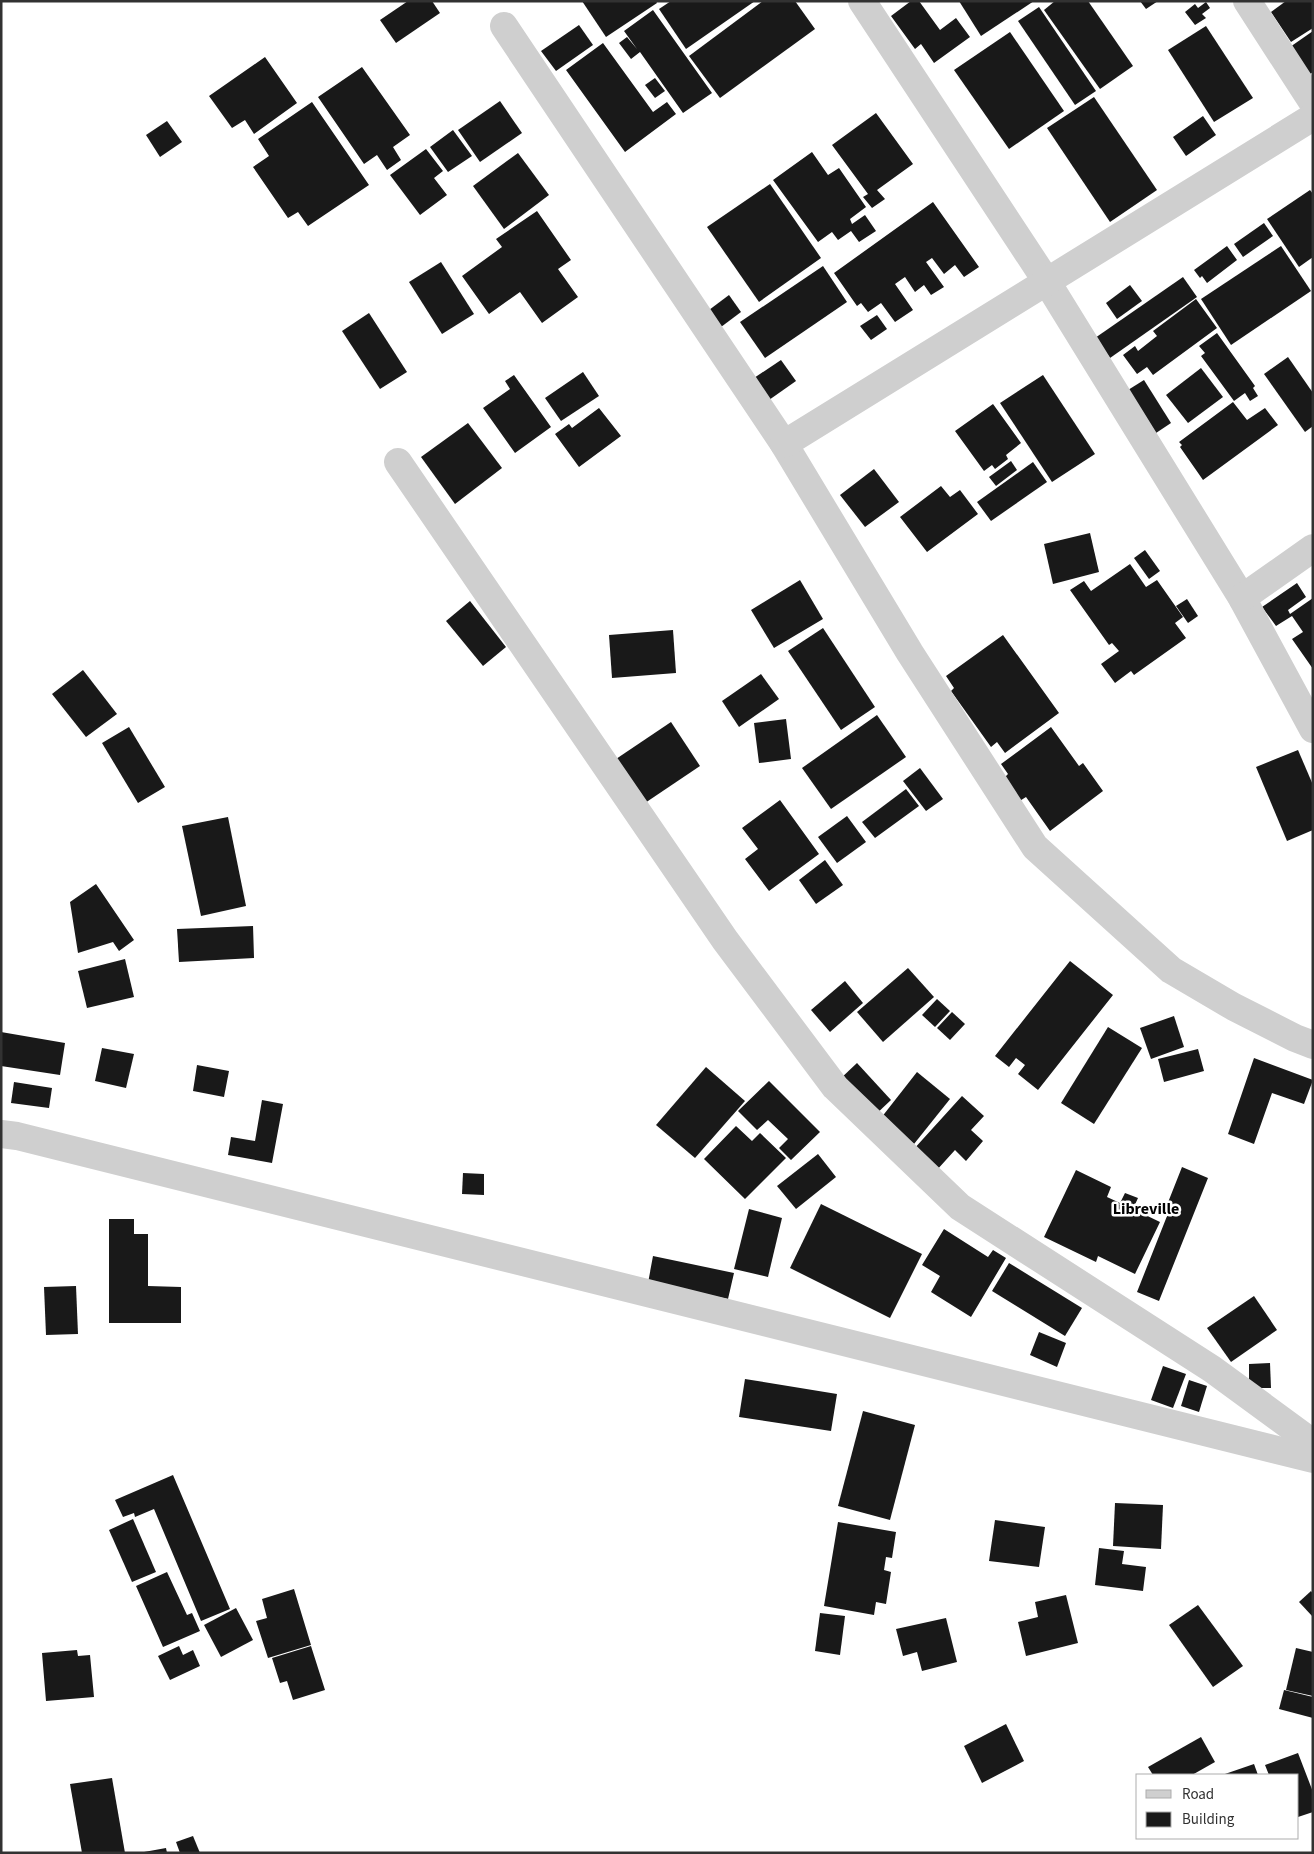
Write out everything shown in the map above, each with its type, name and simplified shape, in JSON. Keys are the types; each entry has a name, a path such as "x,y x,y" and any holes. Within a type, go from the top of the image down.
{"street":[{"path":"862,1 1047,282 1242,598 1313,729"},
{"path":"1247,1 1313,103"},
{"path":"504,26 784,444 910,653 1035,846 1171,970 1234,1007 1313,1045"},
{"path":"784,444 1313,117"},
{"path":"398,462 725,940 835,1087 960,1207 1212,1369 1313,1443"},
{"path":"1242,598 1313,548"},
{"path":"1,1134 36,1141 1313,1458"}],"building":[{"path":"408,1 432,1 440,13 396,43 380,20"},
{"path":"582,1 656,1 657,3 606,37"},
{"path":"671,1 755,1 686,49 659,9"},
{"path":"763,1 795,1 815,29 720,98 689,56"},
{"path":"911,1 919,1 940,30 956,18 970,37 934,63 921,44 915,49 891,16"},
{"path":"959,1 1034,1 981,36"},
{"path":"1055,1 1088,1 1133,66 1100,89 1044,10"},
{"path":"1140,1 1158,1 1146,9"},
{"path":"1286,1 1313,1 1313,28 1291,42 1271,12"},
{"path":"1206,2 1210,8 1202,14 1206,18 1195,25 1185,12 1195,4 1198,8"},
{"path":"1039,7 1096,91 1075,105 1018,21"},
{"path":"653,10 712,93 683,113 640,52 631,59 619,43 627,37 637,49 624,31"},
{"path":"579,25 593,45 556,71 541,51"},
{"path":"1206,26 1253,98 1214,122 1168,50"},
{"path":"1313,31 1313,72 1310,74 1290,47"},
{"path":"1010,32 1064,111 1009,149 954,70"},
{"path":"603,43 653,112 667,102 676,114 625,152 566,70"},
{"path":"265,57 297,103 254,134 245,120 232,128 209,96"},
{"path":"362,67 410,135 393,147 401,160 387,170 377,155 364,164 318,97"},
{"path":"655,78 665,91 655,98 645,85"},
{"path":"1094,97 1157,190 1110,222 1047,128"},
{"path":"500,101 522,133 480,162 458,130"},
{"path":"312,102 369,185 308,226 298,212 288,218 253,167 269,156 258,139"},
{"path":"876,113 913,164 877,190 885,199 872,208 863,197 868,194 832,145"},
{"path":"1203,116 1216,135 1186,156 1173,137"},
{"path":"167,121 182,142 160,157 146,135"},
{"path":"453,130 472,156 448,172 430,147"},
{"path":"426,149 443,171 434,178 447,195 420,215 390,175"},
{"path":"812,152 828,175 839,168 866,207 850,219 852,224 865,215 876,231 859,242 851,231 838,240 832,232 818,242 773,180"},
{"path":"518,153 549,195 504,229 473,186"},
{"path":"770,184 821,258 759,302 707,227"},
{"path":"1310,190 1313,194 1313,257 1299,267 1267,219"},
{"path":"933,202 979,267 964,277 955,265 944,274 932,258 926,262 944,287 931,295 924,285 915,292 905,277 895,284 913,310 895,322 881,303 868,312 861,303 857,306 834,273"},
{"path":"537,211 571,260 558,269 578,297 542,323 520,292 489,314 462,276 502,247 496,239"},
{"path":"1264,223 1273,236 1243,257 1234,244"},
{"path":"1227,246 1237,260 1207,283 1194,270"},
{"path":"1281,246 1311,291 1231,345 1201,299"},
{"path":"441,262 474,314 442,334 409,282"},
{"path":"823,266 847,302 765,358 740,322"},
{"path":"1183,277 1197,297 1110,358 1095,338"},
{"path":"1130,285 1142,301 1117,319 1106,303"},
{"path":"729,295 741,312 717,330 705,313"},
{"path":"1196,299 1217,328 1153,375 1147,367 1137,374 1123,355 1135,346 1138,351 1157,336 1153,331"},
{"path":"369,313 407,372 380,389 342,331"},
{"path":"877,315 887,329 871,340 860,326"},
{"path":"1217,333 1255,386 1253,388 1258,396 1250,401 1245,393 1234,401 1201,356 1205,353 1199,346"},
{"path":"1288,357 1313,393 1313,426 1305,432 1264,374"},
{"path":"781,360 796,381 769,400 754,378"},
{"path":"1201,368 1223,397 1188,423 1166,395"},
{"path":"583,372 599,396 561,421 545,398"},
{"path":"514,375 551,427 515,453 483,408 510,389 505,381"},
{"path":"1043,375 1095,454 1052,482 1000,403"},
{"path":"1144,380 1171,423 1156,433 1128,390"},
{"path":"1233,402 1247,420 1265,408 1278,425 1203,480 1180,447 1182,445 1179,442"},
{"path":"993,404 1021,443 1006,455 1008,459 995,469 992,465 984,471 955,431"},
{"path":"599,408 621,436 579,467 555,434 569,424 572,428"},
{"path":"468,423 502,468 455,504 421,457"},
{"path":"1011,461 1017,470 996,486 989,477"},
{"path":"1033,462 1047,482 991,521 977,502"},
{"path":"874,469 899,502 865,527 840,495"},
{"path":"941,486 950,497 960,490 978,514 927,552 900,517"},
{"path":"1090,533 1099,572 1053,584 1044,544"},
{"path":"1145,550 1160,571 1149,579 1134,558"},
{"path":"1130,564 1146,587 1157,580 1183,617 1175,623 1186,638 1134,675 1131,671 1115,683 1101,664 1119,651 1112,643 1109,645 1070,590 1084,581 1091,591"},
{"path":"800,580 823,619 774,648 751,610"},
{"path":"1297,583 1306,597 1288,610 1290,614 1313,598 1313,669 1292,639 1303,632 1292,616 1276,626 1262,607"},
{"path":"1187,599 1198,616 1188,623 1176,606"},
{"path":"470,601 506,647 483,666 446,621"},
{"path":"823,628 875,707 841,730 788,651"},
{"path":"673,630 676,673 612,678 609,635"},
{"path":"1003,635 1059,713 1005,753 997,742 991,747 951,691 954,688 946,676"},
{"path":"83,670 117,714 86,737 52,694"},
{"path":"761,674 779,699 739,727 722,701"},
{"path":"877,715 906,757 831,809 802,768"},
{"path":"786,719 791,759 759,763 754,723"},
{"path":"671,722 700,766 645,803 616,759"},
{"path":"129,727 165,787 138,803 102,743"},
{"path":"1051,727 1079,766 1083,763 1103,791 1050,831 1026,797 1018,802 1002,780 1008,774 1001,764"},
{"path":"1298,750 1313,785 1313,830 1287,841 1256,767"},
{"path":"920,768 943,799 926,811 903,781"},
{"path":"906,789 919,806 875,838 862,822"},
{"path":"780,800 819,854 769,891 745,859 758,849 742,828"},
{"path":"847,816 866,842 837,863 818,837"},
{"path":"228,817 246,906 201,916 182,826"},
{"path":"825,860 843,885 816,904 799,880"},
{"path":"96,884 134,940 119,951 113,942 78,953 70,902"},
{"path":"253,926 254,958 179,962 177,929"},
{"path":"125,959 134,997 87,1008 78,971"},
{"path":"1070,961 1113,995 1038,1090 1018,1074 1025,1065 1016,1058 1009,1067 995,1056"},
{"path":"908,968 934,997 883,1042 857,1012"},
{"path":"845,981 863,1003 830,1032 811,1010"},
{"path":"937,999 950,1011 935,1027 922,1015"},
{"path":"952,1012 965,1024 950,1040 937,1028"},
{"path":"1174,1016 1184,1047 1151,1059 1140,1028"},
{"path":"1108,1027 1142,1048 1094,1124 1061,1103"},
{"path":"1,1032 65,1043 60,1075 1,1066"},
{"path":"102,1048 134,1054 126,1088 95,1081"},
{"path":"1198,1049 1204,1071 1164,1082 1158,1059"},
{"path":"1254,1058 1313,1080 1304,1104 1272,1093 1254,1144 1228,1134"},
{"path":"857,1063 891,1100 873,1117 839,1080"},
{"path":"197,1065 229,1071 224,1097 193,1091"},
{"path":"706,1067 745,1101 695,1158 656,1125"},
{"path":"917,1072 950,1099 914,1144 881,1118"},
{"path":"769,1081 820,1132 791,1160 779,1148 788,1139 768,1120 757,1130 738,1111"},
{"path":"14,1082 52,1088 49,1108 11,1103"},
{"path":"962,1096 984,1116 971,1130 983,1141 966,1161 955,1150 936,1171 913,1150"},
{"path":"262,1100 283,1104 272,1163 228,1155 231,1137 255,1141"},
{"path":"736,1126 752,1141 760,1133 786,1158 745,1199 704,1159"},
{"path":"818,1154 836,1177 796,1209 777,1186"},
{"path":"1182,1167 1208,1178 1159,1301 1137,1292 1169,1211 1165,1210"},
{"path":"1076,1170 1111,1187 1107,1197 1120,1203 1125,1193 1138,1198 1133,1209 1160,1222 1135,1274 1098,1256 1096,1262 1044,1237"},
{"path":"463,1173 484,1174 484,1195 462,1194"},
{"path":"821,1204 922,1254 890,1318 790,1268"},
{"path":"749,1209 782,1218 768,1277 734,1269"},
{"path":"109,1219 134,1219 134,1234 148,1234 148,1286 181,1287 181,1323 109,1323"},
{"path":"944,1229 988,1257 993,1250 1006,1258 971,1317 931,1292 940,1276 922,1265"},
{"path":"653,1256 734,1273 728,1299 648,1283"},
{"path":"1009,1263 1082,1308 1065,1336 992,1291"},
{"path":"76,1286 78,1334 46,1335 44,1287"},
{"path":"1254,1296 1277,1330 1231,1362 1207,1328"},
{"path":"1039,1332 1066,1343 1057,1367 1030,1355"},
{"path":"1270,1363 1271,1388 1249,1388 1249,1364"},
{"path":"1163,1366 1186,1374 1173,1408 1151,1400"},
{"path":"745,1379 837,1394 831,1431 739,1417"},
{"path":"1189,1380 1207,1386 1199,1412 1181,1406"},
{"path":"863,1411 915,1425 890,1520 838,1506"},
{"path":"173,1475 230,1609 201,1621 154,1509 135,1517 134,1513 123,1517 115,1500"},
{"path":"1115,1503 1163,1505 1161,1549 1113,1546"},
{"path":"133,1519 156,1572 132,1582 109,1530"},
{"path":"995,1520 1045,1527 1039,1567 989,1561"},
{"path":"838,1522 896,1532 892,1558 886,1557 884,1570 891,1572 886,1604 876,1602 874,1615 824,1606"},
{"path":"1099,1548 1124,1551 1122,1564 1146,1567 1143,1591 1095,1585"},
{"path":"167,1572 187,1615 192,1613 200,1631 163,1647 136,1586"},
{"path":"294,1589 311,1645 268,1658 256,1621 267,1618 262,1599"},
{"path":"1311,1591 1313,1594 1313,1617 1299,1602"},
{"path":"1066,1595 1078,1643 1026,1656 1018,1622 1038,1617 1035,1602"},
{"path":"1198,1605 1243,1666 1213,1687 1169,1625"},
{"path":"236,1608 253,1640 221,1657 204,1625"},
{"path":"820,1613 845,1616 840,1655 815,1651"},
{"path":"946,1618 957,1662 922,1671 917,1652 903,1656 896,1629"},
{"path":"179,1646 183,1655 193,1650 200,1666 170,1680 158,1656"},
{"path":"311,1646 325,1690 293,1700 287,1681 280,1683 272,1658"},
{"path":"1296,1648 1313,1652 1313,1696 1286,1690"},
{"path":"77,1650 78,1656 90,1655 94,1697 46,1701 42,1653"},
{"path":"1284,1690 1313,1697 1313,1718 1279,1709"},
{"path":"1006,1724 1024,1761 982,1783 964,1746"},
{"path":"1201,1737 1215,1762 1194,1774 1152,1774 1148,1767"},
{"path":"1298,1753 1313,1792 1313,1812 1299,1817 1299,1774 1269,1774 1265,1765"},
{"path":"1254,1764 1258,1774 1225,1774"},
{"path":"112,1778 125,1853 82,1853 70,1784"},
{"path":"193,1836 200,1853 180,1853 176,1842"},
{"path":"166,1848 167,1853 144,1853 144,1852"}],"district":[{"name":"Libreville","path":"1146,1209"}]}
